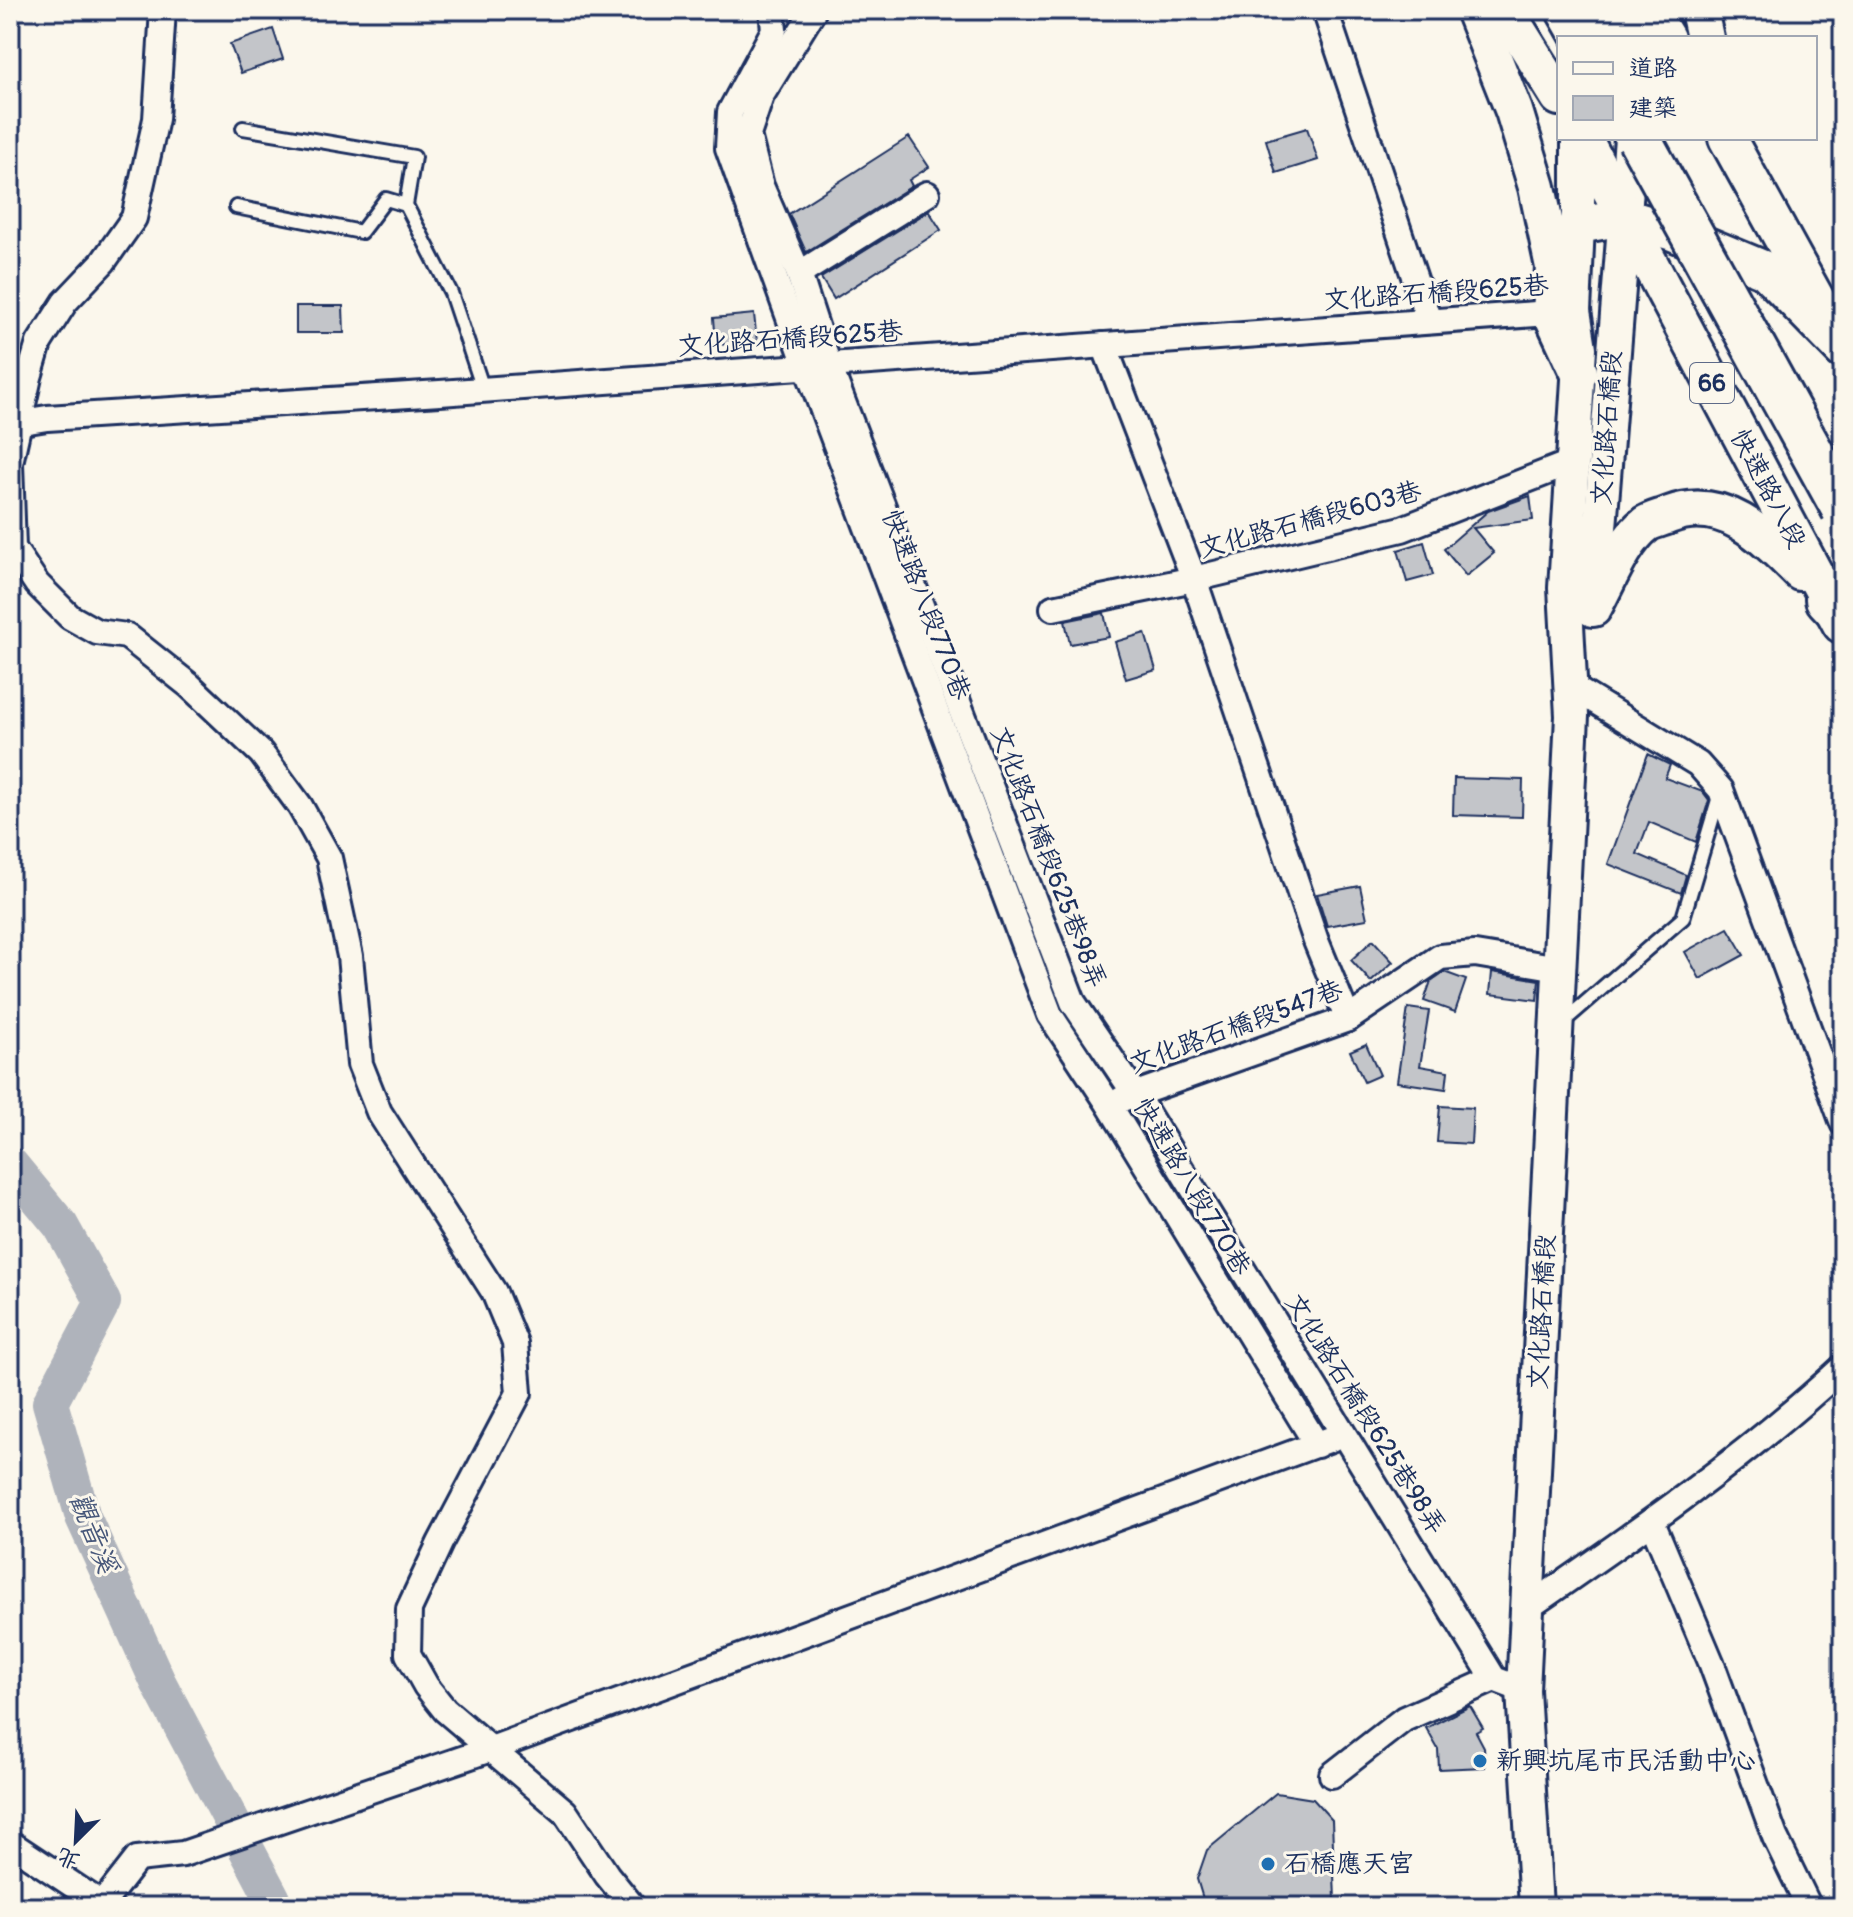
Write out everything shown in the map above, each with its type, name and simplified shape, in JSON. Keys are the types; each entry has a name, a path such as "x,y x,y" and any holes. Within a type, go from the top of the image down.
{"highway":[{"path":"1568,10 1585,36"},
{"path":"1602,10 1616,36"},
{"name":"66","path":"1640,140 1843,509"},
{"path":"1672,140 1843,453"}],"main road":[{"path":"1474,10 1514,111 1537,187 1579,372"},
{"path":"1505,10 1557,94"},
{"path":"1586,36 1592,10"},
{"path":"1638,36 1641,10"},
{"path":"1649,10 1665,36"},
{"path":"1699,10 1705,36"},
{"path":"1563,312 1578,225 1580,140"},
{"name":"快速路八段","path":"1581,140 1839,613"},
{"name":"文化路石橋段","path":"1574,703 1593,608 1631,140"},
{"path":"1728,140 1843,350"},
{"path":"1578,225 1624,217 1673,232 1765,270 1843,350"},
{"name":"文化路石橋段","path":"1536,1907 1508,1684 1527,1608 1574,703 1565,588 1579,372"},
{"path":"1593,608 1627,547 1646,524 1688,507 1717,511 1761,534 1839,613"}],"street":[{"path":"163,10 156,119 134,218 103,262 65,302 39,343 14,424 10,463 13,548 37,584 70,617 97,632 127,636 190,686 261,753 300,806 329,858 350,956 360,1064 379,1112 494,1292 515,1343 519,1393 409,1609 408,1654 445,1710 565,1812 607,1875 633,1907"},
{"name":"快速路八段770巷","path":"772,10 774,30 730,112 728,148 817,364 1050,1015 1108,1103 1317,1445"},
{"name":"文化路石橋段625巷98弄","path":"814,10 761,96 748,135 761,186 799,274 817,364 1073,1002 1135,1094 1345,1434 1508,1684"},
{"path":"1325,10 1429,321"},
{"path":"799,274 927,194"},
{"name":"文化路石橋段625巷","path":"14,424 47,418 1563,312"},
{"path":"1104,345 1194,579 1316,941 1348,1019"},
{"name":"文化路石橋段603巷","path":"1053,608 1194,579 1402,529 1573,462"},
{"path":"1574,703 1698,764 1721,790 1843,1123"},
{"name":"文化路石橋段547巷","path":"1108,1103 1348,1019 1440,957 1475,954 1559,968"},
{"path":"1527,1608 1652,1522 1811,1397 1843,1367"},
{"path":"10,1843 104,1906 137,1859 183,1854 491,1749 1345,1434"},
{"path":"1652,1522 1711,1662 1775,1837 1809,1907"},
{"path":"1332,1775 1404,1719 1508,1684"}],"lane":[{"path":"243,128 414,157 406,205 451,293 483,389"},
{"path":"236,207 361,232 386,199 406,205"},
{"path":"1556,1027 1683,918 1721,790"}],"building":[{"path":"273,29 283,59 241,73 230,44"},
{"path":"1307,128 1318,160 1276,173 1266,140"},
{"path":"909,137 929,167 909,180 912,186 806,252 789,214"},
{"path":"929,211 941,230 834,299 821,278"},
{"path":"296,306 343,306 344,333 296,333"},
{"path":"754,314 757,342 716,345 714,318"},
{"path":"1530,496 1533,520 1473,528 1494,553 1466,576 1444,549 1488,511"},
{"path":"1424,542 1433,575 1407,582 1398,550"},
{"path":"1104,613 1109,637 1070,644 1065,621"},
{"path":"1145,633 1156,670 1126,679 1115,642"},
{"path":"1648,754 1670,765 1665,778 1703,792 1709,800 1696,842 1649,822 1637,854 1686,875 1681,893 1608,864"},
{"path":"1454,778 1523,780 1522,817 1453,815"},
{"path":"1360,886 1367,919 1327,926 1317,894"},
{"path":"1728,928 1744,955 1700,979 1685,952"},
{"path":"1373,940 1393,962 1371,982 1351,960"},
{"path":"1444,972 1466,980 1455,1012 1424,1001 1431,981"},
{"path":"1492,972 1539,980 1537,1000 1490,994"},
{"path":"1408,1008 1429,1011 1420,1066 1448,1071 1446,1089 1397,1082"},
{"path":"1366,1044 1380,1075 1364,1082 1350,1051"},
{"path":"1440,1106 1473,1108 1471,1144 1437,1142"},
{"path":"1470,1706 1483,1728 1476,1732 1484,1747 1485,1767 1439,1769 1438,1749 1426,1728"},
{"name":"石橋應天宮","path":"1276,1793 1313,1799 1332,1820 1335,1900 1332,1907 1204,1902 1197,1879 1207,1850"}],"waterway":[{"name":"觀音溪","path":"10,1164 61,1226 103,1302 50,1403 83,1517 158,1682 277,1907"}],"place":[{"name":"新興坑尾市民活動中心","path":"1480,1761"},
{"name":"石橋應天宮","path":"1268,1864"}]}
